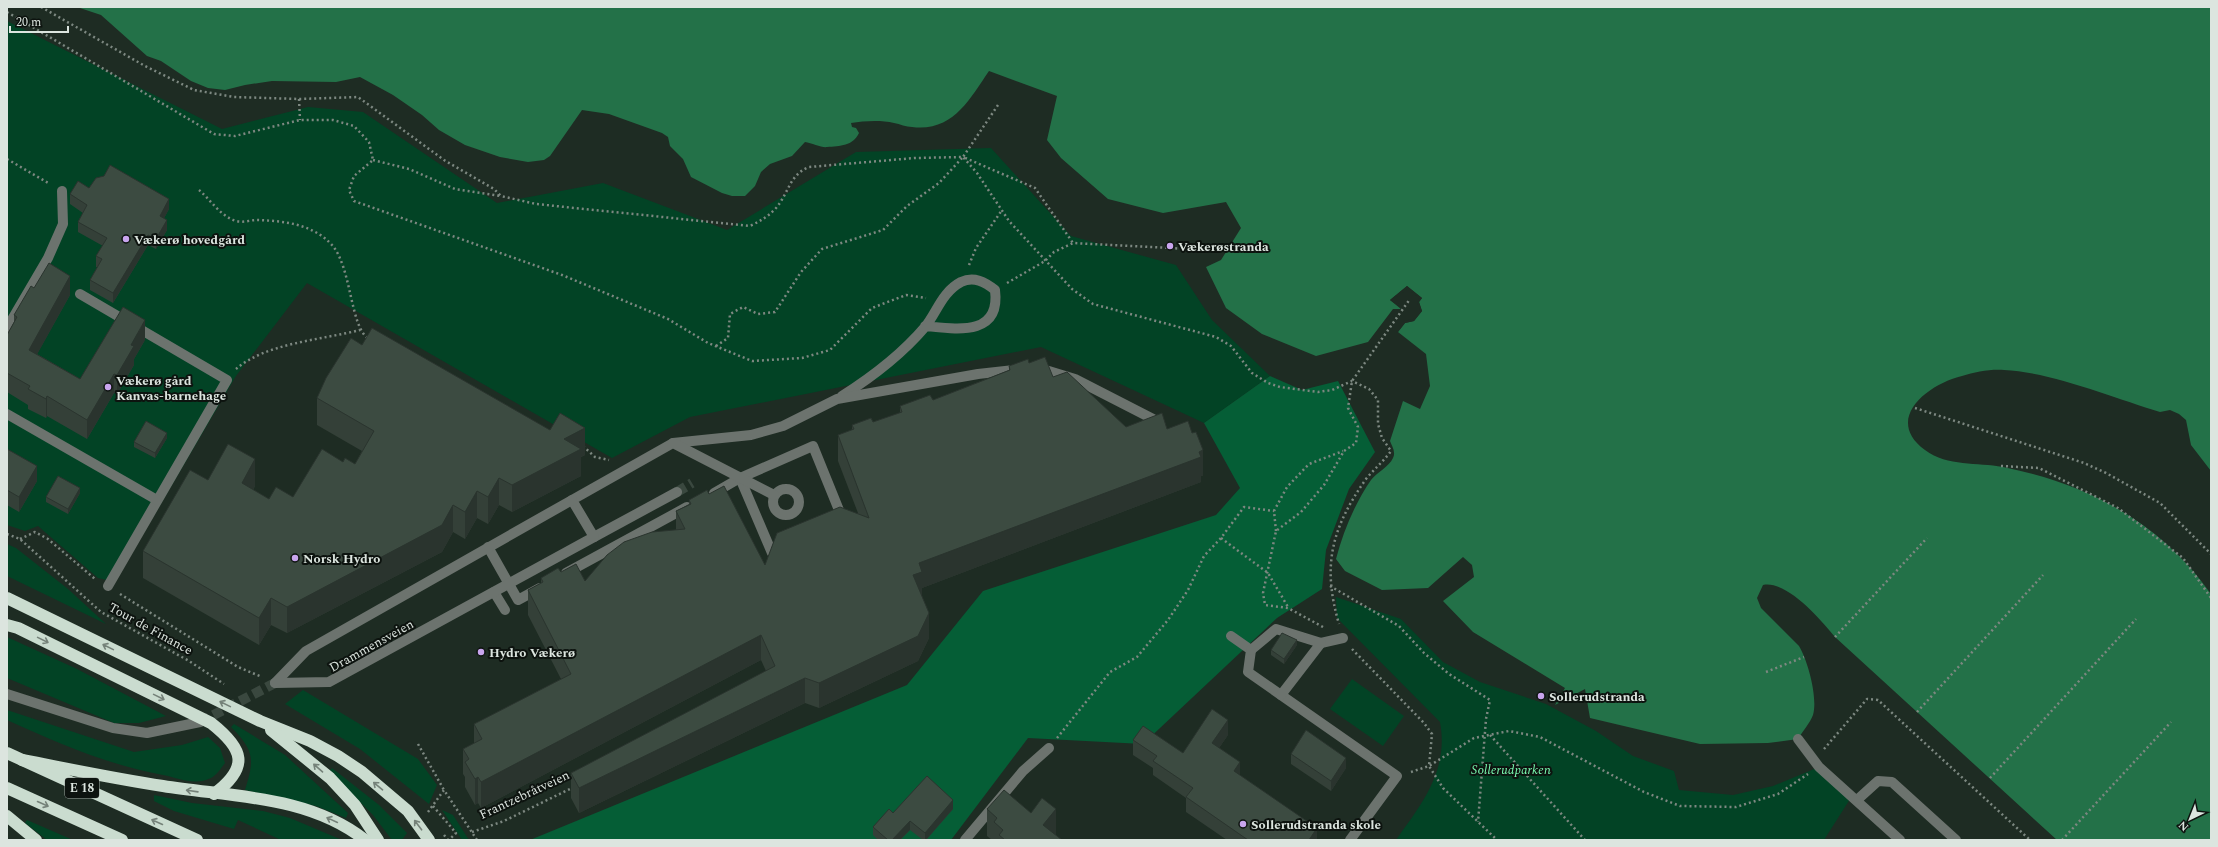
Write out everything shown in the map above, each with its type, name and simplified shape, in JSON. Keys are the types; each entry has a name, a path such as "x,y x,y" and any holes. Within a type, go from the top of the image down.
{"highway":[{"path":"7,598 260,721 310,741 338,756 362,772 408,812 429,840"},
{"path":"7,625 18,628 211,723 229,737 238,752 238,767 231,781 214,794"},
{"path":"260,721 330,778 355,805 378,840"},
{"name":"E 18","path":"7,753 197,840"},
{"path":"22,760 214,794 282,802 320,814 349,828 365,840"},
{"name":"E 18","path":"7,788 122,840"},
{"path":"7,816 36,840"}],"street":[{"path":"7,328 48,258 63,224 62,190"},
{"path":"673,443 751,435 784,426 837,399 856,387 894,357 925,326 947,292 962,282 975,280 983,281 995,290 996,303 990,317 978,327 958,330 925,326"},
{"path":"80,294 227,380 108,586"},
{"path":"837,399 998,371 1035,368 1053,371 1075,379 1153,418"},
{"path":"7,414 157,500"},
{"path":"673,443 774,495"},
{"name":"Drammensveien","path":"275,683 306,651 673,443"},
{"path":"488,548 518,600 740,478 813,446 844,523 837,526"},
{"path":"740,478 772,552 786,547"},
{"name":"Drammensveien","path":"275,683 329,682 677,492"},
{"path":"572,500 594,537"},
{"path":"494,592 505,610"},
{"path":"1342,638 1321,643 1276,629 1251,650 1248,672 1397,776 1350,840"},
{"path":"1231,636 1251,650"},
{"path":"1282,695 1321,643"},
{"path":"7,694 120,729 147,733 200,722"},
{"path":"1798,739 1816,763 1900,840"},
{"path":"965,840 1023,771 1049,748"},
{"path":"1857,800 1878,781 1892,782 1956,840"}],"path":[{"path":"41,7 145,66 194,90 234,98 299,99 358,97 444,160 494,189 501,196"},
{"path":"7,12 214,134 235,136 300,120 333,120 354,126 369,142 373,160"},
{"path":"299,99 300,120"},
{"path":"716,347 728,338 730,314 743,307 758,314 774,312 802,272 822,249 883,230 907,206 939,183 963,157 998,105"},
{"path":"373,160 409,169 455,189 501,196 536,204 750,226 764,220 777,207 798,171 809,167 915,158 963,157 1035,188 1073,243"},
{"path":"963,157 1009,221 1072,289 1093,304 1216,337 1231,346 1252,373 1268,383 1280,387 1318,392 1332,390 1352,381 1369,389 1378,400 1378,424 1382,438 1390,451 1356,494 1337,532 1332,548 1330,586 1342,638"},
{"path":"7,159 62,190"},
{"path":"373,160 354,176 349,190 354,201 562,275 668,320 716,347 752,361 802,358 830,350 872,308 906,295 941,301"},
{"path":"198,190 230,219 238,221 256,220 292,222 324,238 340,256 345,269 360,330 372,341"},
{"path":"962,282 976,248 1002,210"},
{"path":"995,290 1045,261 1054,252 1073,243 1189,249"},
{"path":"1410,299 1352,381 1348,408 1358,427 1356,443 1344,451 1308,464 1287,487 1274,511 1276,531 1263,593 1265,605 1288,608 1342,638 1424,723 1432,734 1429,766 1443,788 1497,840"},
{"path":"227,380 244,362 260,355 298,342 337,336 360,330"},
{"path":"1915,408 2084,463 2106,473 2160,503 2211,554"},
{"path":"578,442 595,457 608,461 614,458"},
{"path":"1276,531 1301,512 1324,485 1344,451"},
{"path":"2001,466 2039,468 2118,508 2183,558 2211,598"},
{"path":"1049,748 1110,672 1137,657 1168,620 1188,590 1204,556 1221,538 1244,507 1274,511"},
{"path":"20,539 35,532 48,539 97,581 108,586 238,667 275,683"},
{"name":"Tour de Finance","path":"7,534 20,539 101,612 189,661 226,686"},
{"path":"1221,538 1268,573 1288,608"},
{"path":"1835,637 1927,538"},
{"path":"1917,712 2042,575"},
{"path":"1330,586 1399,626 1424,653 1449,674 1490,700 1486,719 1478,822"},
{"path":"1990,778 2136,619"},
{"path":"1766,672 1804,657"},
{"path":"1397,776 1429,766 1474,738 1509,731 1540,737 1644,792 1680,806 1736,807 1778,794 1816,763 1867,700 1878,700 2030,840"},
{"path":"2062,840 2171,722"},
{"path":"1490,735 1585,840"},
{"path":"418,744 444,790 477,840"},
{"name":"Frantzebråtveien","path":"472,832 504,821 576,785"},
{"path":"423,819 444,790"},
{"path":"432,806 456,833 449,840"}],"green space":[{"path":"7,21 222,129 308,107 363,112 497,203 603,183 727,230 856,152 991,148 1071,236 1176,265 1212,320 1270,376 1204,423 1041,347 690,417 612,458 307,283 236,376 115,582 98,578 38,526 25,531 7,525"},
{"path":"7,544 16,548 68,589 106,624 7,576"},
{"name":"Sollerudparken","path":"1336,597 1401,619 1443,662 1480,682 1546,704 1596,731 1633,756 1674,771 1679,790 1733,795 1773,786 1819,767 1852,796 1824,840 1396,840 1424,799 1437,771 1441,756 1442,740 1440,722 1337,618"},
{"path":"7,637 77,669 166,716 139,723 114,723 7,678"},
{"path":"1352,679 1404,716 1383,746 1330,709"},
{"path":"303,690 418,759 437,785 429,804 360,749 285,704"},
{"path":"7,710 134,752 182,745 208,737 220,748 225,763 213,777 199,781 187,781 143,771 64,745 26,729 7,720"},
{"path":"234,724 285,755 348,813 346,818 316,806 245,790 250,770 250,756 244,742 231,727"},
{"path":"332,768 379,805 407,833 402,840 392,840 373,815 329,771"},
{"path":"154,795 192,803 263,811 290,818 342,840 281,840 238,820 234,829 174,811 154,801"},
{"path":"442,810 453,815 469,840 462,840"},
{"path":"27,820 73,840 47,840 25,823"}],"shaded area":[{"path":"77,7 2211,7 2211,471 2191,445 2186,420 2179,414 2170,410 2160,412 2062,380 2022,372 1988,370 1949,380 1924,395 1915,404 1909,415 1908,426 1913,438 1925,450 1943,459 1953,462 2003,467 2034,474 2093,496 2120,510 2169,546 2191,569 2211,594 2211,840 2057,840 1835,637 1803,603 1793,595 1772,585 1763,585 1757,598 1761,608 1799,646 1806,661 1814,699 1812,718 1798,739 1768,743 1700,744 1590,718 1585,689 1555,705 1565,688 1473,632 1443,601 1474,577 1472,565 1463,557 1428,588 1382,590 1345,571 1336,559 1342,538 1350,518 1365,489 1371,480 1389,464 1394,456 1393,447 1390,441 1403,401 1420,409 1430,386 1426,354 1398,332 1405,323 1414,321 1422,311 1419,302 1422,298 1407,286 1390,300 1401,309 1393,309 1368,342 1316,356 1262,334 1226,308 1206,267 1221,260 1241,228 1226,202 1163,213 1108,199 1061,158 1047,140 1057,96 989,71 967,103 949,119 939,124 926,127 908,127 884,121 851,123 852,127 856,128 859,133 850,143 841,146 825,147 805,142 792,156 770,164 761,172 755,186 745,196 732,196 722,193 691,177 683,159 670,146 668,137 662,133 609,114 582,110 550,156 544,160 528,162 500,157 465,145 439,130 422,115 393,95 360,77 336,82 272,81 225,90 208,88 191,81 161,61 147,56 101,15"},
{"path":"1270,376 1302,390 1338,381 1375,452 1349,489 1326,550 1322,589 1277,618 1143,744 1028,738 951,840 530,840 907,685 983,591 1216,515 1240,488 1204,423"}],"pier":[{"path":"1407,286 1422,298 1419,302 1422,311 1414,321 1405,323 1397,333 1396,331 1404,321 1413,319 1420,310 1417,303 1419,298 1407,289 1393,300 1402,307 1402,310 1399,311 1401,308 1390,300"}],"building":[{"name":"Vækerø hovedgård","path":"110,165 169,199 160,216 167,220 156,239 148,235 113,293 90,280 102,259 96,256 107,238 78,222 87,205 70,194 78,181 89,188 96,178 104,176"},
{"path":"49,263 70,276 29,350 80,379 123,307 145,320 131,345 134,346 117,375 114,374 87,420 47,396 46,399 28,389 30,386 7,373 7,335 17,317 14,315 31,286 34,288"},
{"path":"372,328 550,430 560,413 585,428 564,439 581,449 512,485 499,478 488,497 477,491 465,512 453,505 442,525 287,607 271,598 259,618 143,551 190,470 208,480 228,444 255,459 242,483 269,499 276,487 293,497 322,449 343,462 345,458 355,464 374,431 317,398 326,378 351,338 362,345"},
{"path":"1045,357 1053,377 1067,372 1126,427 1162,413 1167,429 1188,421 1192,433 1196,432 1203,450 1199,452 1201,457 919,563 922,572 913,575 929,613 918,636 819,683 805,678 579,788 571,773 775,666 761,635 481,782 478,777 475,779 465,762 469,759 463,749 482,739 474,724 571,674 528,590 543,582 541,578 558,568 561,572 576,564 585,581 607,555 624,542 652,532 685,529 676,511 691,504 689,500 707,490 709,494 724,486 765,565 777,533 840,507 869,518 838,435 854,429 852,425 871,418 873,422 902,412 900,406 930,395 933,400 1010,370 1009,366 1028,359 1029,363"},
{"path":"146,421 167,433 155,453 134,442"},
{"path":"7,449 37,466 19,497 7,490"},
{"path":"58,476 80,488 68,509 46,497"},
{"path":"1282,633 1297,640 1284,659 1271,650"},
{"path":"1212,709 1228,720 1212,743 1240,762 1234,771 1317,828 1309,840 1248,840 1186,797 1193,788 1153,761 1157,756 1133,740 1143,726 1183,753"},
{"path":"1306,730 1346,758 1331,781 1291,754"},
{"path":"927,776 953,800 925,833 910,821 892,840 888,840 873,827 889,809 893,813"},
{"path":"1004,790 1031,813 1042,798 1056,809 1043,825 1062,840 1005,840 999,835 1003,830 994,822 997,818 987,809"}],"tunnel":[{"path":"677,492 692,483"},
{"path":"200,722 275,683"}],"place":[{"name":"Vækerø hovedgård","path":"126,239"},
{"name":"Vækerøstranda","path":"1170,246"},
{"name":"Vækerø gård Kanvas-barnehage","path":"108,387"},
{"name":"Norsk Hydro","path":"295,558"},
{"name":"Hydro Vækerø","path":"481,652"},
{"name":"Sollerudstranda","path":"1541,696"},
{"name":"Sollerudstranda skole","path":"1243,824"}]}
